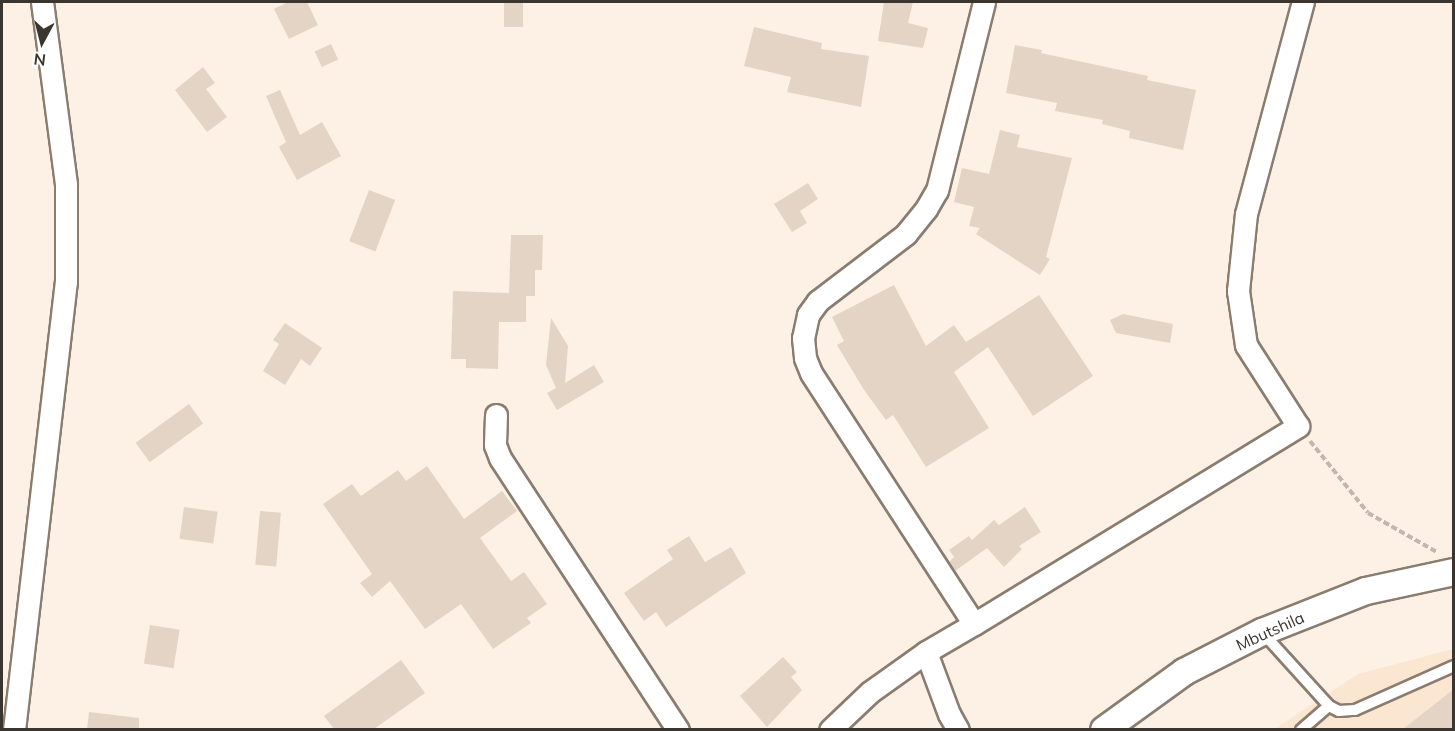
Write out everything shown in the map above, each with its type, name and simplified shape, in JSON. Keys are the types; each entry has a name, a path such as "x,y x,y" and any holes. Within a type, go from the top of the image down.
{"street":[{"path":"14,729 66,282 66,184 42,2"},
{"path":"974,624 811,373 805,358 803,338 808,315 818,301 906,234 926,209 937,190 984,2"},
{"path":"830,729 870,692 926,652 1298,426 1246,345 1238,291 1246,214 1303,2"},
{"path":"496,415 495,445 500,459 678,729"},
{"name":"Mbutshila","path":"1104,729 1184,672 1262,632 1366,591 1449,564"},
{"path":"926,652 949,714 958,729"}],"lane":[{"path":"1262,632 1329,706 1339,711 1350,711 1454,666"},
{"path":"1301,729 1329,706"}],"path":[{"path":"1298,426 1368,513 1449,564"}],"shaded area":[{"path":"1453,649 1453,729 1273,730 1358,674"}],"building":[{"path":"288,2 307,2 318,25 289,39 274,9"},
{"path":"504,2 523,2 523,27 504,27"},
{"path":"884,2 913,2 908,23 928,28 923,48 878,41"},
{"path":"754,27 822,43 821,49 869,56 861,107 787,92 791,77 744,66"},
{"path":"331,44 338,59 322,67 315,52"},
{"path":"1015,45 1042,50 1041,53 1148,76 1147,80 1196,90 1183,150 1129,138 1130,131 1102,124 1103,120 1055,111 1057,103 1006,93"},
{"path":"203,67 215,83 206,89 227,117 207,132 175,90"},
{"path":"280,90 300,135 322,122 341,156 297,180 279,147 286,142 266,96"},
{"path":"1000,130 1020,135 1017,147 1072,158 1046,257 1050,259 1040,275 976,234 980,228 969,226 974,207 954,202 962,168 989,174"},
{"path":"808,183 818,199 800,211 807,223 792,232 774,204"},
{"path":"369,190 395,200 375,251 349,241"},
{"path":"511,235 543,235 542,270 535,270 535,296 526,296 526,322 499,322 498,369 466,368 466,359 451,359 453,291 509,293"},
{"path":"894,285 926,346 954,325 966,342 1039,295 1093,376 1033,416 988,347 954,372 989,428 926,467 893,415 886,420 864,390 837,345 844,341 832,317"},
{"path":"1123,314 1173,324 1170,343 1116,333 1110,320"},
{"path":"551,318 568,346 565,383 594,365 604,382 557,410 547,393 556,388 546,365"},
{"path":"285,323 322,348 310,366 301,359 285,385 263,371 279,344 273,340"},
{"path":"189,404 203,423 150,462 136,443"},
{"path":"427,466 464,519 502,491 517,511 480,538 511,581 524,572 547,604 527,618 531,623 493,649 461,604 425,629 390,581 372,597 360,583 372,574 323,504 352,484 361,496 398,470 406,481"},
{"path":"184,507 218,512 213,543 180,539"},
{"path":"1025,507 1041,532 1019,546 1022,549 1004,567 987,548 955,571 949,562 954,557 949,550 969,536 972,540 994,520 999,525"},
{"path":"260,511 281,513 276,567 255,565"},
{"path":"689,536 705,562 731,547 746,573 666,627 656,612 644,621 624,593 673,559 667,550"},
{"path":"150,625 180,630 174,668 144,664"},
{"path":"783,657 797,672 791,677 802,690 767,727 740,696"},
{"path":"401,660 425,693 374,729 334,729 324,716"},
{"path":"1454,689 1454,729 1403,729"},
{"path":"89,712 139,718 139,729 87,729"}]}
